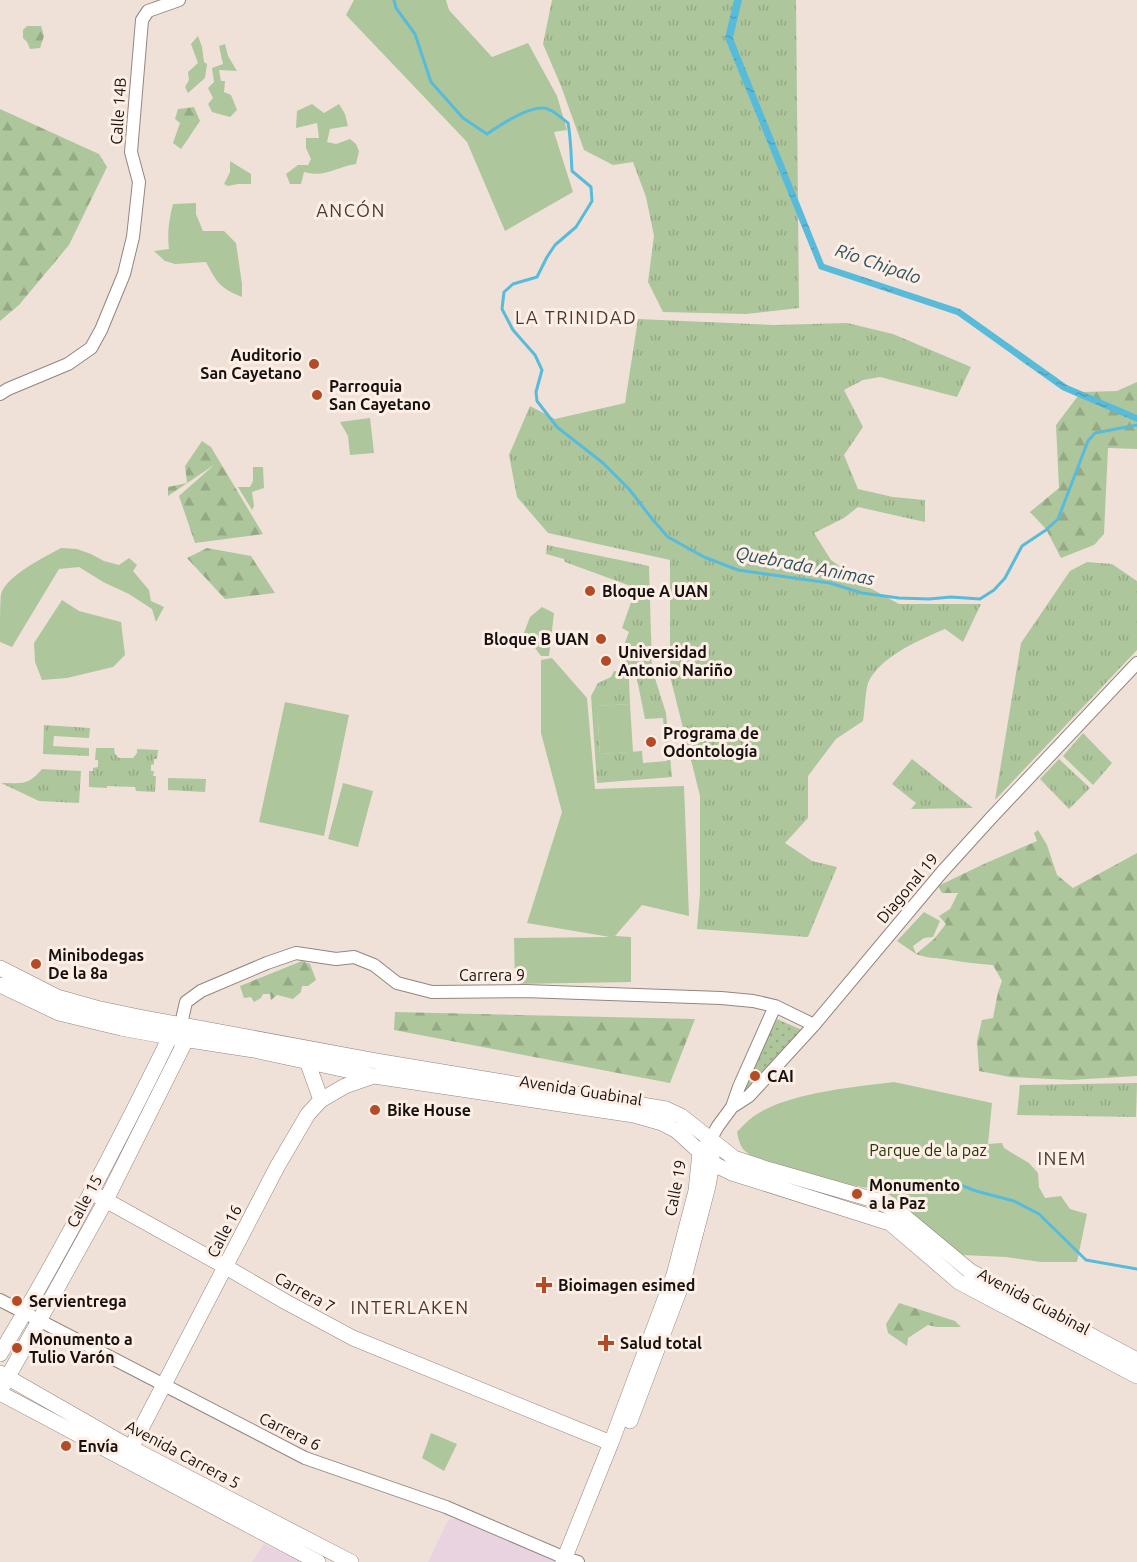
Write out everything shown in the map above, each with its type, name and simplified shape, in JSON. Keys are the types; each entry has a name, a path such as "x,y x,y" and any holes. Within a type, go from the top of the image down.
{"main road":[{"name":"Avenida Guabinal","path":"0,968 57,997 107,1011 377,1061 666,1109 681,1116 705,1146"},
{"name":"Avenida Guabinal","path":"0,985 58,1013 121,1028 307,1060 374,1076 634,1115 662,1124 734,1158 878,1201 899,1212 970,1271 1137,1360"},
{"name":"Calle 15","path":"0,1354 92,1192 170,1037 181,1024"},
{"path":"181,1024 186,1040"},
{"name":"Calle 15","path":"2,1384 40,1321 106,1200 186,1040"},
{"path":"307,1060 321,1100"},
{"path":"374,1076 377,1061"},
{"name":"Calle 16","path":"131,1448 277,1167 308,1114 321,1100 345,1086 374,1076"},
{"name":"Calle 19","path":"571,1561 657,1351 684,1278 712,1163 705,1146"},
{"name":"Calle 19","path":"571,1561 611,1443 674,1275 705,1146"},
{"name":"Avenida Guabinal","path":"712,1163 732,1173 890,1223 959,1282 1137,1376"},
{"name":"Carrera 7","path":"92,1192 353,1338 611,1443"},
{"name":"Avenida Carrera 5","path":"2,1384 351,1562"},
{"name":"Avenida Carrera 5","path":"2,1384 318,1562"}],"street":[{"name":"Calle 14B","path":"0,394 68,364 92,348 101,330 124,274 133,237 139,182 131,152 142,20 148,11 179,0"},
{"name":"Diagonal 19","path":"705,1146 732,1107 750,1096 814,1025 942,872 1137,663"},
{"name":"Carrera 9","path":"186,1002 201,991 296,953 336,959 354,957 374,965 397,983 432,992 525,992 721,998 775,1006 814,1025"},
{"name":"Calle 15","path":"181,1024 186,1002"},
{"path":"732,1107 775,1006"},
{"name":"Carrera 6","path":"0,1300 305,1458 446,1507 571,1561"}],"shaded area":[{"path":"457,1519 556,1562 428,1562 447,1522"},
{"path":"264,1544 302,1562 252,1562"}],"green space":[{"path":"354,0 446,0 449,10 492,57 528,43 557,96 567,130 554,132 573,192 505,231 467,142 346,15"},
{"path":"552,0 796,0 799,308 746,314 663,312 648,282 654,236 646,197 633,162 613,165 584,150 543,44"},
{"path":"27,26 41,26 44,36 40,48 30,49 23,38 23,30"},
{"path":"198,36 204,62 207,64 205,78 188,93 185,87 189,80 188,72 198,63 191,44"},
{"path":"225,44 228,56 237,71 219,70 221,81 225,81 224,92 231,95 237,110 230,117 212,112 208,104 213,98 208,88 214,82 212,68 223,64 219,46"},
{"path":"312,104 324,113 339,104 348,126 330,129 327,142 336,144 350,139 359,151 356,164 325,173 304,172 301,184 290,184 286,174 298,165 308,165 311,159 306,148 306,138 319,138 317,123 296,128 297,111"},
{"path":"194,107 200,121 181,149 173,143 180,123 175,119 178,109"},
{"path":"0,109 99,154 107,167 69,245 19,305 0,321"},
{"path":"230,161 251,174 251,184 228,186 224,184 230,172"},
{"path":"196,203 196,214 203,231 224,231 236,243 242,297 220,284 206,262 175,264 165,261 154,251 169,249 169,226 173,204"},
{"path":"638,319 775,325 847,323 893,334 971,367 957,397 880,377 863,380 844,390 863,427 844,455 858,489 893,497 925,500 925,522 858,507 844,518 814,533 831,560 870,588 899,604 981,604 963,642 945,629 902,650 882,665 868,683 863,721 836,739 808,776 808,818 785,843 812,861 837,867 808,937 697,929 700,893 700,796 670,676 670,560 548,533 517,497 509,455 530,406 555,419 625,403"},
{"path":"1137,382 1137,449 1108,448 1104,534 1094,545 1061,558 1046,529 1030,512 1059,488 1056,425 1081,392 1117,391"},
{"path":"370,418 374,453 350,455 348,436 340,422"},
{"path":"202,441 211,447 263,534 195,543 179,496 214,465 168,496 168,487 187,483 185,466"},
{"path":"253,467 263,467 264,488 252,492 254,506 252,510 238,487 250,487 253,481"},
{"path":"547,545 649,566 652,669 666,713 672,777 597,783 591,696 598,683 611,677 614,671 621,672 629,679 630,704 597,706 600,754 642,751 643,763 667,761 663,718 645,719 636,674 619,658 629,632 622,628 636,588 546,554"},
{"path":"61,548 77,549 119,565 129,558 137,565 133,571 149,590 151,601 164,607 156,622 152,609 129,594 79,567 59,569 12,647 0,642 1,594 5,587 18,573"},
{"path":"207,548 251,556 275,593 225,599 187,558"},
{"path":"1087,562 1112,564 1137,581 1137,650 995,800 1021,643 1070,571"},
{"path":"62,600 79,611 121,622 125,655 113,667 67,678 42,680 35,662 34,643"},
{"path":"542,607 554,613 549,656 541,656 524,633 530,617"},
{"path":"552,658 587,698 595,789 684,786 689,916 642,905 615,936 631,937 631,982 515,984 514,938 610,937 527,923 562,812 541,733 541,660"},
{"path":"285,702 349,715 324,836 259,822"},
{"path":"630,704 633,752 600,754 597,706"},
{"path":"44,725 90,728 89,738 54,736 53,746 89,748 89,756 43,754"},
{"path":"1083,733 1112,763 1093,785 1063,756"},
{"path":"96,748 114,748 119,758 133,758 137,749 158,750 157,759 154,759 154,764 151,765 151,771 154,771 153,776 156,776 155,792 136,791 135,787 89,787 89,771 98,767 98,760 95,760"},
{"path":"912,759 973,808 911,809 916,803 892,784"},
{"path":"1059,759 1090,788 1069,809 1040,779"},
{"path":"42,769 81,771 79,803 39,801 1,783 28,781"},
{"path":"168,778 206,779 205,792 168,790"},
{"path":"343,783 373,791 358,847 328,839"},
{"path":"1038,830 1047,845 1057,875 1073,888 1137,853 1137,1076 1071,1080 1010,1077 979,1071 977,1041 982,1020 993,1018 1002,981 993,965 930,958 916,954 934,939 946,924 939,916 950,909 958,893 942,893 938,886 1037,841 1034,833"},
{"path":"924,912 940,921 933,937 924,938 913,946 916,954 897,941"},
{"path":"302,961 310,964 316,980 308,986 302,986 301,992 293,999 277,995 271,1000 270,994 263,994 254,1002 251,997 244,998 240,986"},
{"path":"395,1012 695,1019 670,1083 394,1030"},
{"path":"777,1019 802,1030 751,1090 743,1091 752,1068"},
{"name":"Parque de la paz","path":"894,1082 992,1103 988,1144 1002,1143 1004,1148 1029,1163 1038,1173 1039,1187 1045,1198 1061,1196 1070,1209 1087,1214 1077,1262 1041,1262 1006,1257 962,1255 885,1191 828,1181 755,1158 741,1145 737,1132 752,1118 768,1108 821,1092"},
{"path":"1137,1083 1136,1117 1017,1115 1020,1085"},
{"path":"899,1303 955,1321 961,1327 928,1325 908,1338 907,1346 888,1333 886,1324"},
{"path":"431,1433 457,1444 444,1471 422,1458"}],"water":[{"path":"734,0 742,0 733,38 824,264 960,309 1067,385 1137,415 1137,422 1062,390 957,315 819,269 725,38"}],"waterway":[{"name":"Quebrada Animas","path":"394,0 396,8 415,34 431,82 463,118 487,134 514,117 537,108 551,110 568,123 572,171 591,187 592,201 576,227 555,245 537,277 513,284 504,292 502,309 513,330 535,355 542,370 536,392 537,401 557,427 603,463 629,489 668,537 704,557 738,570 830,583 862,593 899,598 980,599 994,590 1005,578 1022,546 1058,519 1088,441 1095,433 1137,425"},
{"path":"945,1179 976,1191 1014,1201 1039,1214 1086,1260 1137,1269"}],"place":[{"name":"Auditorio San Cayetano","path":"314,364"},
{"name":"Parroquia San Cayetano","path":"317,395"},
{"name":"Bloque A UAN","path":"590,591"},
{"name":"Bloque B UAN","path":"601,639"},
{"name":"Universidad Antonio Nariño","path":"606,661"},
{"name":"Programa de Odontología","path":"651,742"},
{"name":"Minibodegas De la 8a","path":"36,964"},
{"name":"CAI","path":"755,1076"},
{"name":"Bike House","path":"375,1110"},
{"name":"Monumento a la Paz","path":"857,1194"},
{"name":"Bioimagen esimed","path":"544,1285"},
{"name":"Servientrega","path":"17,1301"},
{"name":"Salud total","path":"606,1343"},
{"name":"Monumento a Tulio Varón","path":"17,1348"},
{"name":"Envía","path":"66,1446"}],"district":[{"name":"ANCÓN","path":"351,211"},
{"name":"LA TRINIDAD","path":"576,318"},
{"name":"INEM","path":"1062,1159"},
{"name":"INTERLAKEN","path":"410,1308"}],"water label":[{"name":"Río Chipalo","path":"878,264"}]}
